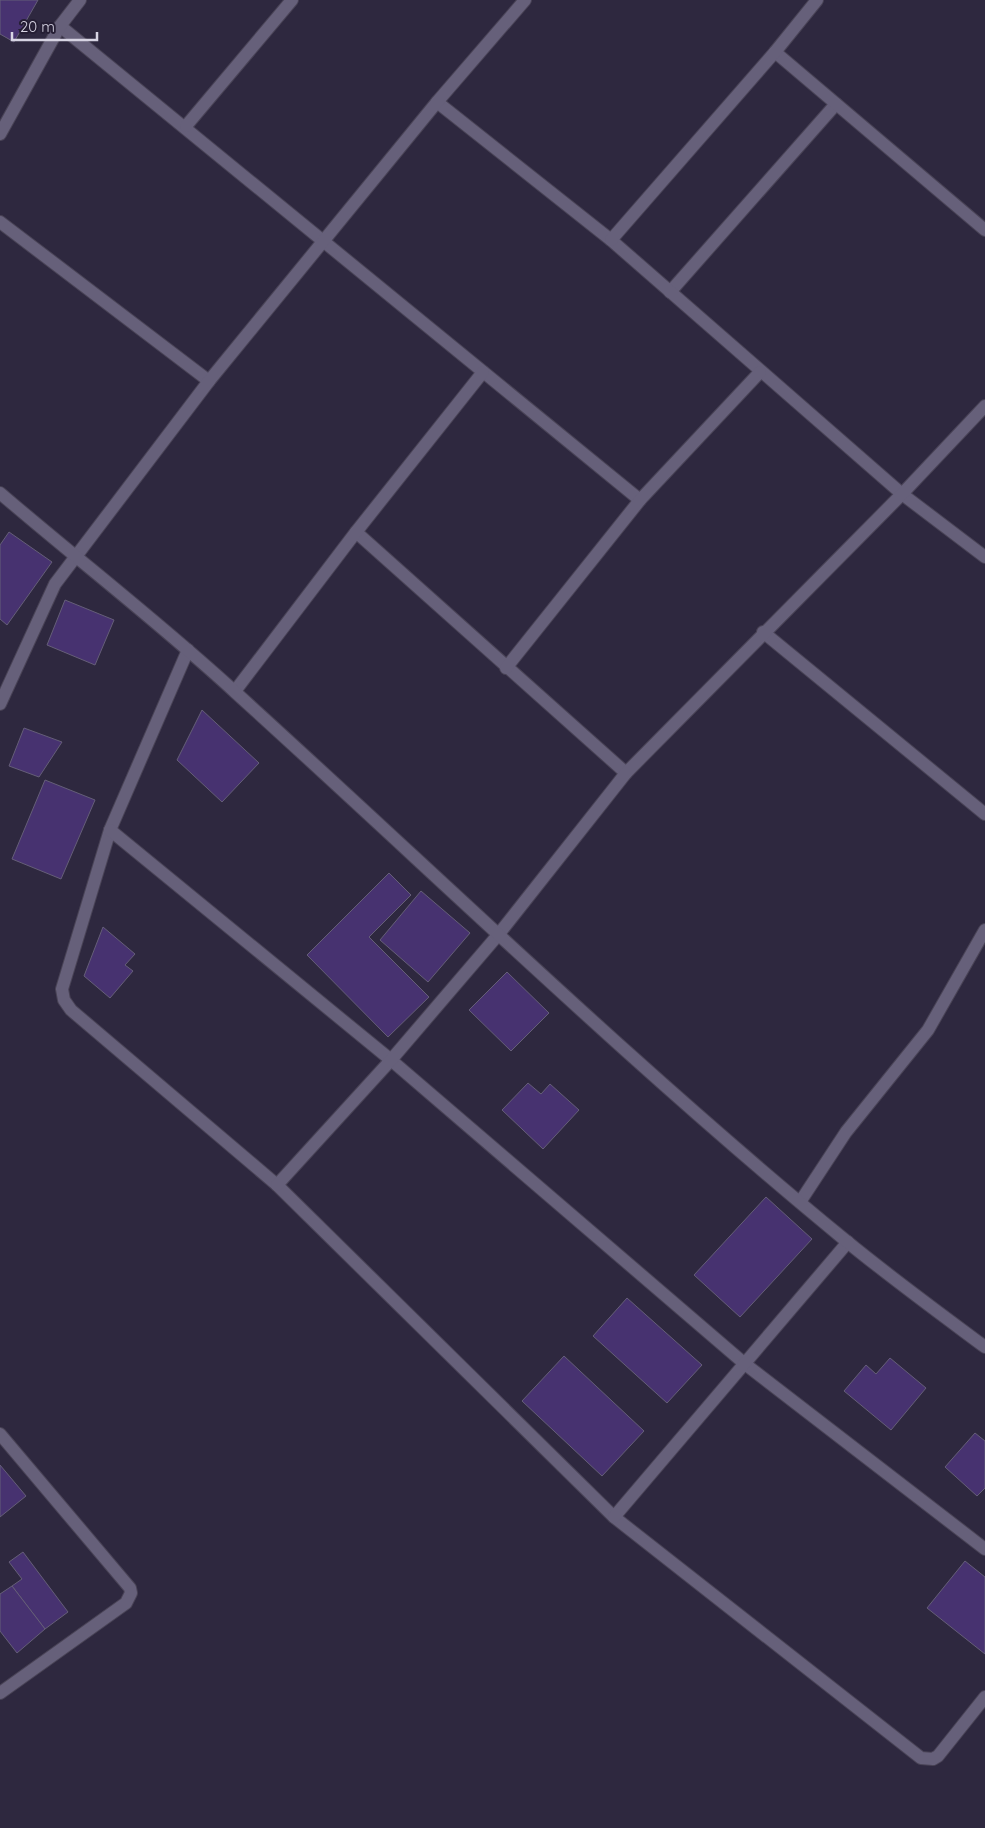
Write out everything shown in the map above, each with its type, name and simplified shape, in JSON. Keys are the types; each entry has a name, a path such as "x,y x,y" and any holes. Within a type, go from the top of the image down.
{"street":[{"path":"0,134 60,26 80,0"},
{"path":"186,126 292,0"},
{"path":"0,704 55,584 208,381 437,102 525,0"},
{"path":"611,240 775,52 817,0"},
{"path":"60,26 186,126 482,372 640,500"},
{"path":"775,52 985,230"},
{"path":"437,102 611,240 902,494 985,556"},
{"path":"670,292 836,104"},
{"path":"0,222 208,381"},
{"path":"235,691 356,532 482,372"},
{"path":"506,668 640,500 760,372"},
{"path":"277,1184 391,1060 498,936 626,773 902,494 985,406"},
{"path":"0,493 235,691 498,936 800,1202 848,1242 985,1348"},
{"path":"356,532 506,668 626,773"},
{"path":"764,632 985,814"},
{"path":"188,650 110,830 62,989 64,1000 71,1010 277,1184 614,1517 921,1758 933,1759 938,1756 985,1697"},
{"path":"110,830 391,1060 745,1364 985,1549"},
{"path":"800,1202 846,1132 928,1030 985,930"},
{"path":"614,1517 848,1242"},
{"path":"0,1434 130,1588 131,1593 126,1603 0,1693"}],"building":[{"path":"0,0 38,0 14,42 0,34"},
{"path":"9,532 52,562 7,625 0,619 0,545"},
{"path":"65,600 114,620 95,665 47,645"},
{"path":"202,710 259,763 222,802 177,760"},
{"path":"24,728 62,742 39,777 9,766"},
{"path":"45,780 95,800 61,879 12,859"},
{"path":"389,873 411,895 369,937 429,997 388,1037 307,955"},
{"path":"421,891 470,933 428,982 380,940"},
{"path":"103,927 135,954 125,965 133,971 110,998 84,976"},
{"path":"507,972 549,1013 511,1051 469,1010"},
{"path":"528,1083 541,1094 550,1084 579,1110 543,1149 502,1110"},
{"path":"766,1197 812,1239 740,1317 694,1275"},
{"path":"627,1298 702,1365 667,1403 593,1336"},
{"path":"564,1356 644,1431 602,1476 522,1401"},
{"path":"890,1358 926,1388 891,1430 844,1391 866,1365 876,1374"},
{"path":"975,1433 985,1441 985,1488 977,1496 945,1467"},
{"path":"0,1465 26,1496 0,1517"},
{"path":"23,1552 68,1612 45,1629 12,1586 22,1579 9,1562"},
{"path":"965,1561 985,1577 985,1654 927,1608"},
{"path":"12,1586 45,1629 17,1653 0,1631 0,1594"}]}
